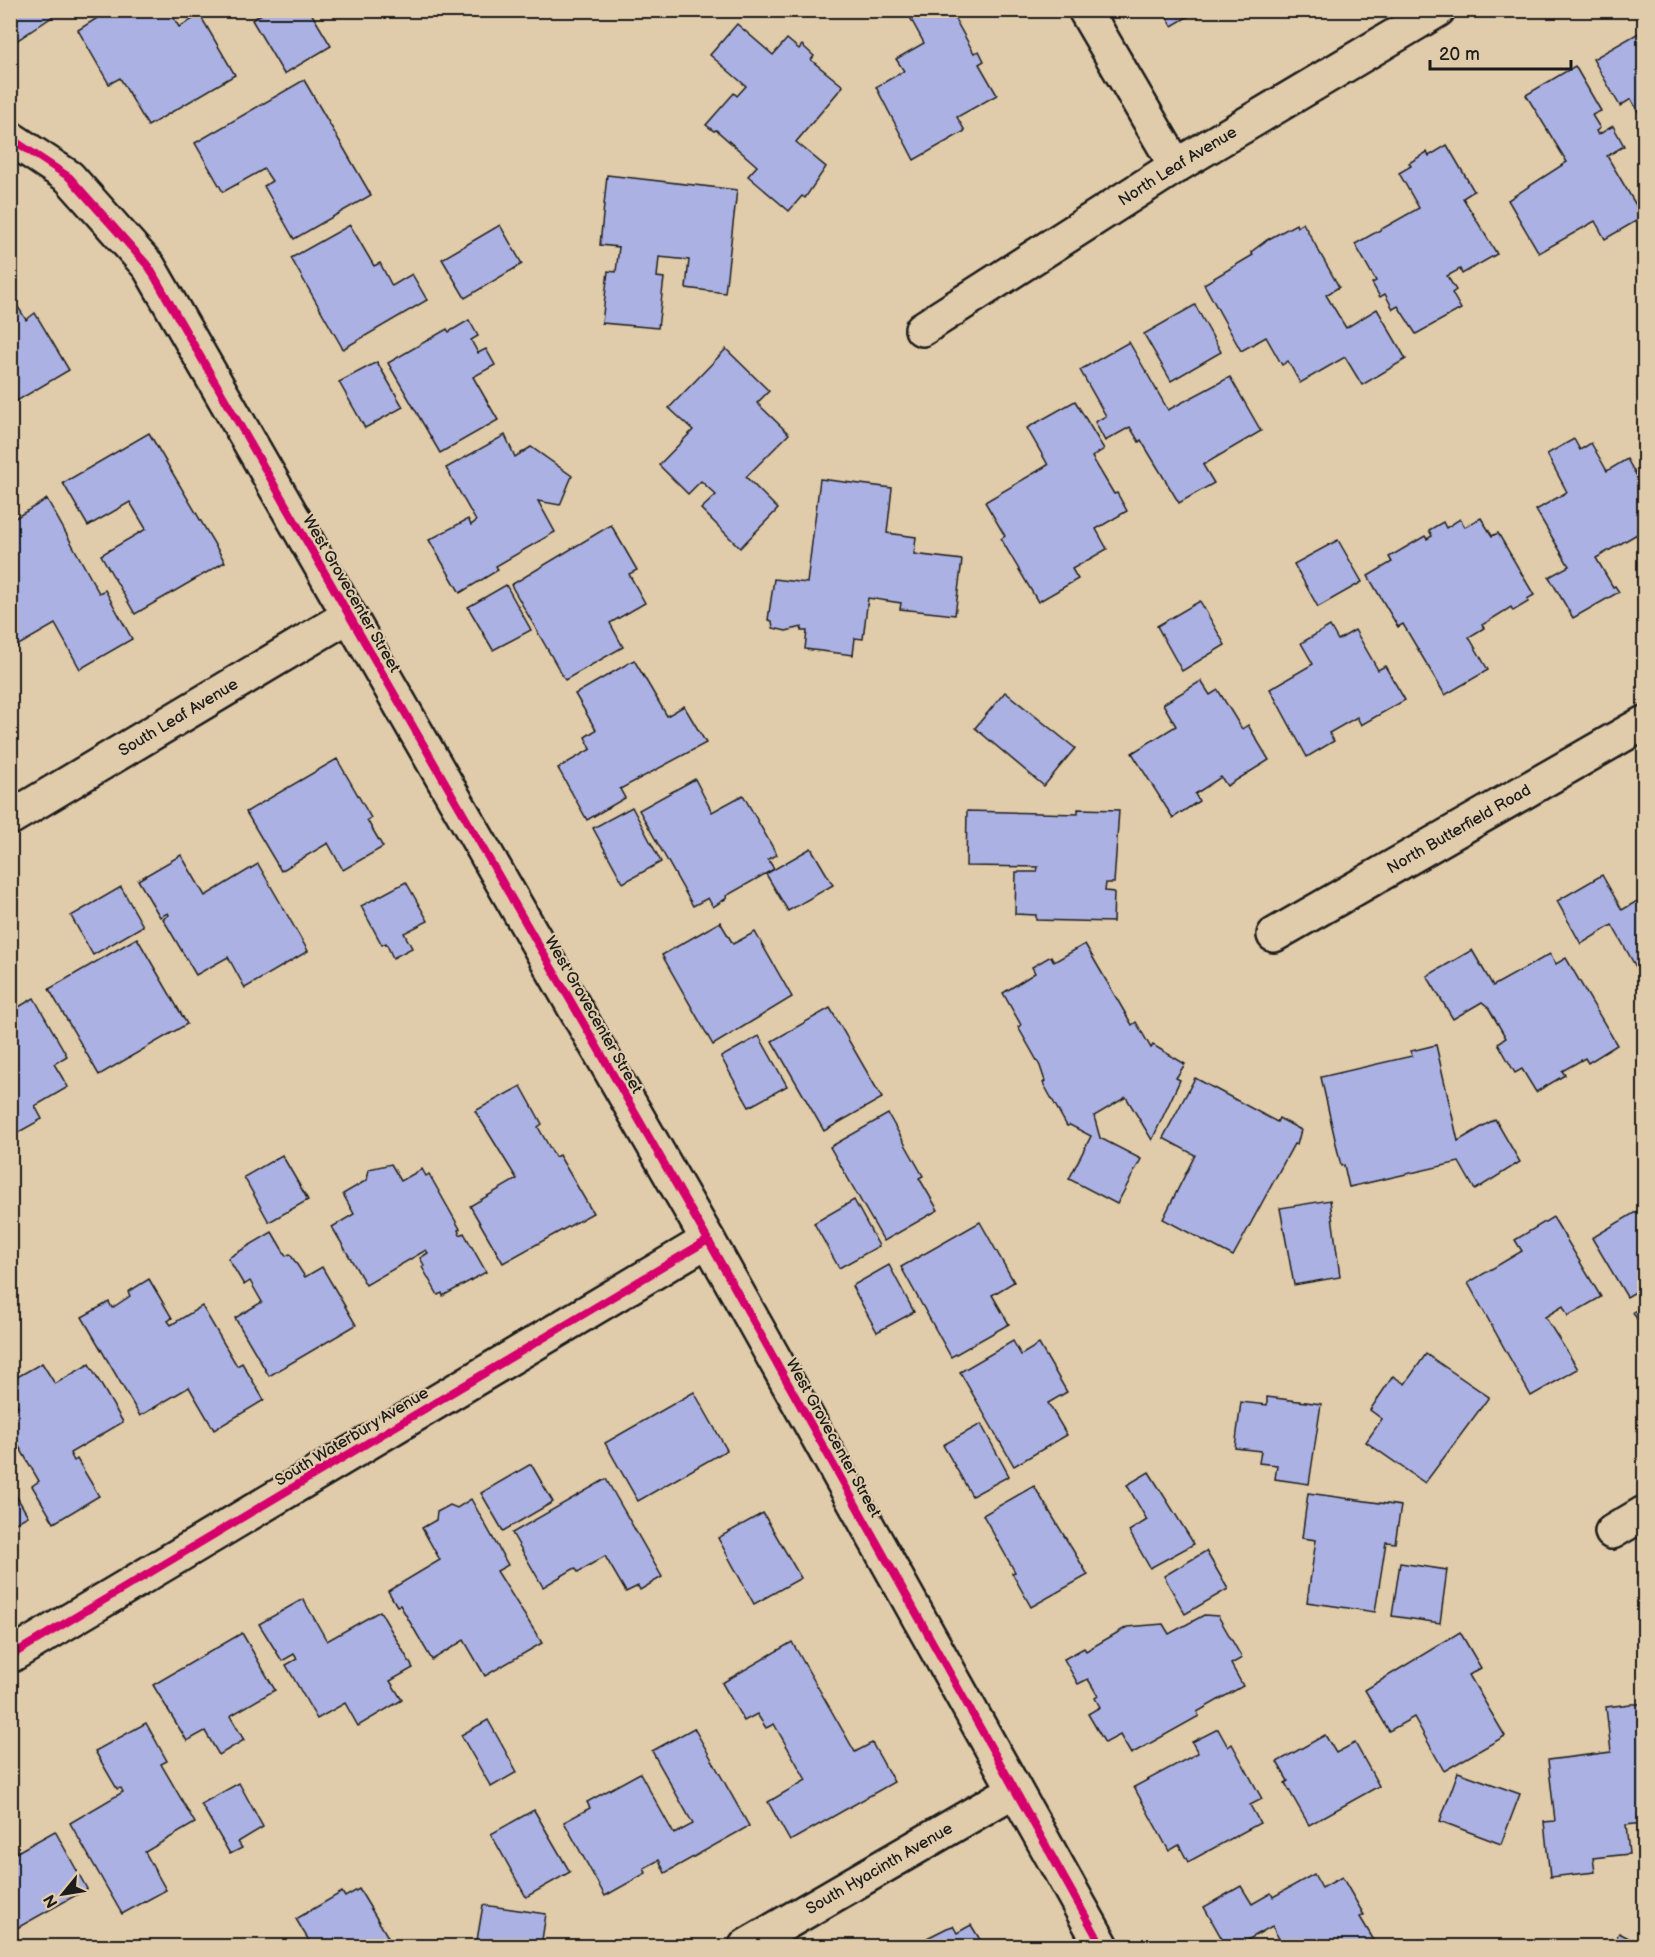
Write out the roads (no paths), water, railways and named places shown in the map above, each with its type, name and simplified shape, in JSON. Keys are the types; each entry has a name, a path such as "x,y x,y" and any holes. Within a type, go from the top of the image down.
{"street":[{"path":"1085,10 1176,166"},
{"name":"North Leaf Avenue","path":"922,329 1176,166 1438,10"},
{"name":"West Grovecenter Street","path":"10,138 69,177 149,267 708,1240 1013,1791 1102,1947"},
{"name":"South Leaf Avenue","path":"10,818 348,616"},
{"name":"North Butterfield Road","path":"1274,935 1644,723"},
{"name":"South Waterbury Avenue","path":"10,1656 708,1240"},
{"path":"1612,1532 1644,1513"},
{"name":"South Hyacinth Avenue","path":"746,1947 1013,1791"}]}
